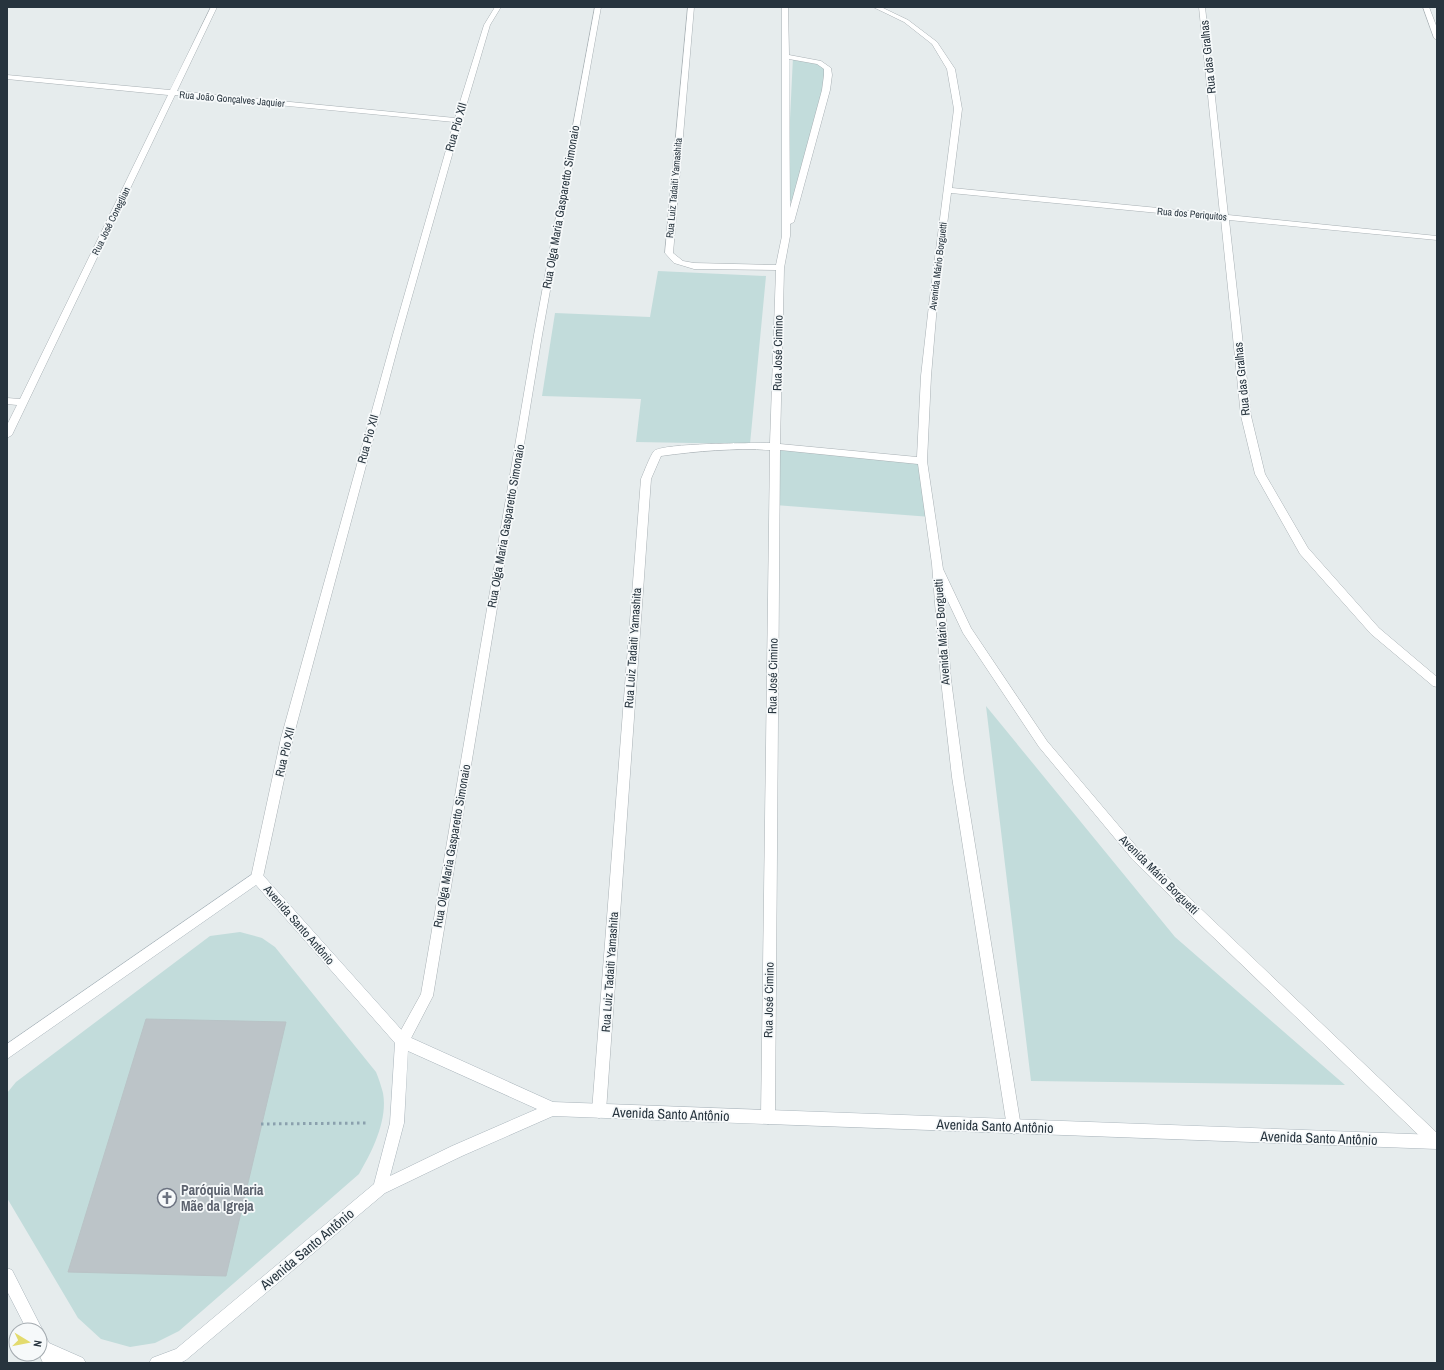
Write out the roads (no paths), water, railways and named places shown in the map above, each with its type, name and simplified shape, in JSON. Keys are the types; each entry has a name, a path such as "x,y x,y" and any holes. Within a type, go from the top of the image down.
{"street":[{"name":"Rua José Coneglian","path":"7,435 214,7"},
{"name":"Rua Pio XII","path":"257,877 290,730 392,350 487,25 494,10 498,7"},
{"name":"Rua Olga Maria Gasparetto Simonaio","path":"402,1041 427,996 538,335 598,7"},
{"name":"Rua Luiz Tadaiti Yamashita","path":"691,7 669,253 673,260 681,264 694,266 780,268"},
{"name":"Rua José Cimino","path":"785,7 786,236"},
{"name":"Avenida Mário Borguetti","path":"876,7 906,21 935,43 951,69 958,109 947,190 926,376 922,461 937,564 946,680 958,778 1014,1127"},
{"name":"Rua das Gralhas","path":"1202,7 1246,416 1260,474 1304,551 1375,631 1437,683"},
{"path":"1426,7 1437,38"},
{"name":"Rua José Cimino","path":"768,1118 775,446 780,268 786,236 826,90 828,75 827,68 819,62 785,56"},
{"name":"Rua João Gonçalves Jaquier","path":"7,77 458,120"},
{"name":"Rua dos Periquitos","path":"947,190 1437,238"},
{"path":"7,401 23,402"},
{"name":"Rua Luiz Tadaiti Yamashita","path":"600,1111 646,479 658,453 684,448 775,446 922,461"},
{"name":"Avenida Mário Borguetti","path":"937,564 966,630 1043,744 1137,856 1436,1142"},
{"name":"Avenida Santo Antônio","path":"7,1052 257,877 402,1041 553,1109 1436,1142"},
{"path":"380,1188 397,1123 402,1041"},
{"name":"Avenida Santo Antônio","path":"157,1363 178,1359 380,1188 457,1151 553,1109"},
{"path":"7,1275 31,1322"},
{"path":"48,1347 78,1363"}],"place":[{"name":"Paróquia Maria Mãe da Igreja","path":"167,1198"}]}
